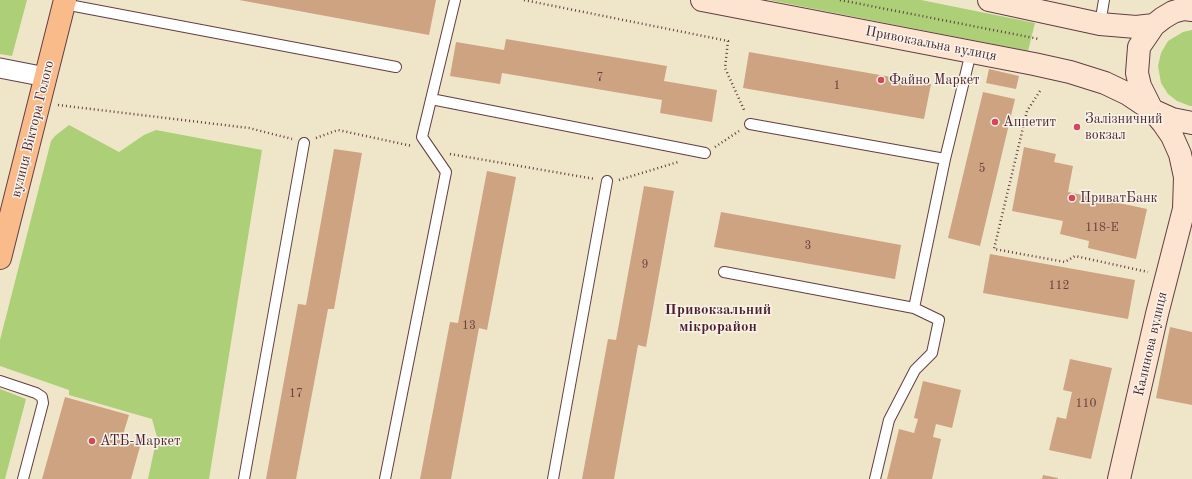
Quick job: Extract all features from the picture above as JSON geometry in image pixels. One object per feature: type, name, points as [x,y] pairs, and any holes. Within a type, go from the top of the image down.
[{"type":"main road","name":"вулиця Віктора Голого","points":[[0,258],[65,2]]},
{"type":"street","name":"Привокзальна вулиця","points":[[702,0],[1070,72],[1105,83],[1128,94],[1152,110]]},
{"type":"street","points":[[989,0],[1100,24],[1136,27],[1154,25]]},
{"type":"street","points":[[1187,6],[1173,12],[1154,25],[1140,47],[1137,73],[1140,86],[1152,110],[1172,119],[1192,123]]},
{"type":"street","points":[[0,68],[46,77]]},
{"type":"street","name":"Калинова вулиця","points":[[1119,479],[1157,314],[1188,199],[1180,154],[1172,136],[1152,110]]},
{"type":"lane","points":[[385,479],[446,172],[422,137],[455,0]]},
{"type":"lane","points":[[1100,24],[1104,0]]},
{"type":"lane","points":[[65,2],[396,67]]},
{"type":"lane","points":[[914,308],[945,159],[970,52]]},
{"type":"lane","points":[[431,99],[705,153]]},
{"type":"lane","points":[[750,124],[945,159]]},
{"type":"lane","points":[[244,479],[304,143]]},
{"type":"lane","points":[[553,479],[607,181]]},
{"type":"lane","points":[[724,272],[914,308],[939,320],[932,353],[915,370],[889,420],[875,479]]},
{"type":"lane","points":[[0,381],[36,392],[42,397],[43,403],[23,479]]},
{"type":"path","points":[[840,0],[1039,39]]},
{"type":"path","points":[[1040,91],[1027,111],[994,249],[1066,262],[1075,256],[1154,273]]},
{"type":"green space","points":[[0,0],[27,0],[12,56],[0,54]]},
{"type":"green space","points":[[769,0],[921,0],[1035,23],[1028,51]]},
{"type":"green space","points":[[1192,30],[1192,106],[1190,106],[1177,101],[1168,94],[1161,83],[1158,66],[1161,53],[1168,41],[1183,32]]},
{"type":"green space","points":[[69,125],[119,152],[144,135],[156,130],[262,150],[209,479],[148,479],[157,437],[152,419],[69,395],[69,390],[0,366],[0,340],[51,141]]},
{"type":"green space","points":[[0,389],[26,399],[5,479],[0,479]]},
{"type":"building","points":[[239,0],[436,0],[429,35]]},
{"type":"building","points":[[506,39],[667,66],[664,81],[717,90],[712,122],[660,113],[662,100],[502,73],[500,84],[450,76],[456,42],[504,50]]},
{"type":"building","points":[[749,52],[931,84],[924,119],[743,88]]},
{"type":"building","points":[[989,69],[1019,76],[1016,89],[986,83]]},
{"type":"building","points":[[983,92],[1015,99],[980,246],[948,238]]},
{"type":"building","points":[[1024,147],[1056,154],[1054,162],[1073,166],[1068,192],[1147,209],[1136,259],[1088,248],[1089,241],[1060,234],[1063,221],[1012,211]]},
{"type":"building","points":[[334,149],[362,153],[334,309],[328,309],[296,479],[266,479],[298,304],[306,305]]},
{"type":"building","points":[[487,171],[516,177],[487,330],[479,328],[451,479],[420,479],[450,322],[458,323]]},
{"type":"building","points":[[644,186],[674,191],[646,347],[638,345],[614,479],[582,479],[608,339],[616,340]]},
{"type":"building","points":[[721,212],[901,245],[895,279],[714,247]]},
{"type":"building","points":[[990,254],[1135,280],[1128,319],[983,293]]},
{"type":"building","points":[[1170,327],[1192,332],[1192,405],[1156,398]]},
{"type":"building","points":[[1070,359],[1112,368],[1091,459],[1049,450],[1057,417],[1066,419],[1072,392],[1063,390]]},
{"type":"building","points":[[923,381],[961,390],[952,428],[936,424],[933,437],[941,439],[932,479],[887,479],[899,429],[914,433],[918,419],[914,418]]},
{"type":"building","name":"АТБ-Маркет","points":[[65,397],[129,415],[122,438],[141,443],[131,479],[42,479]]},
{"type":"building","points":[[1043,475],[1058,478],[1058,479],[1042,479]]},
{"type":"place","name":"Файно Маркет","points":[[881,80]]},
{"type":"place","name":"Аппетит","points":[[995,122]]},
{"type":"place","name":"Залізничний вокзал","points":[[1077,127]]},
{"type":"place","name":"ПриватБанк","points":[[1072,198]]},
{"type":"place","name":"АТБ-Маркет","points":[[92,441]]},
{"type":"district","name":"Привокзальний мікрорайон","points":[[718,318]]}]
